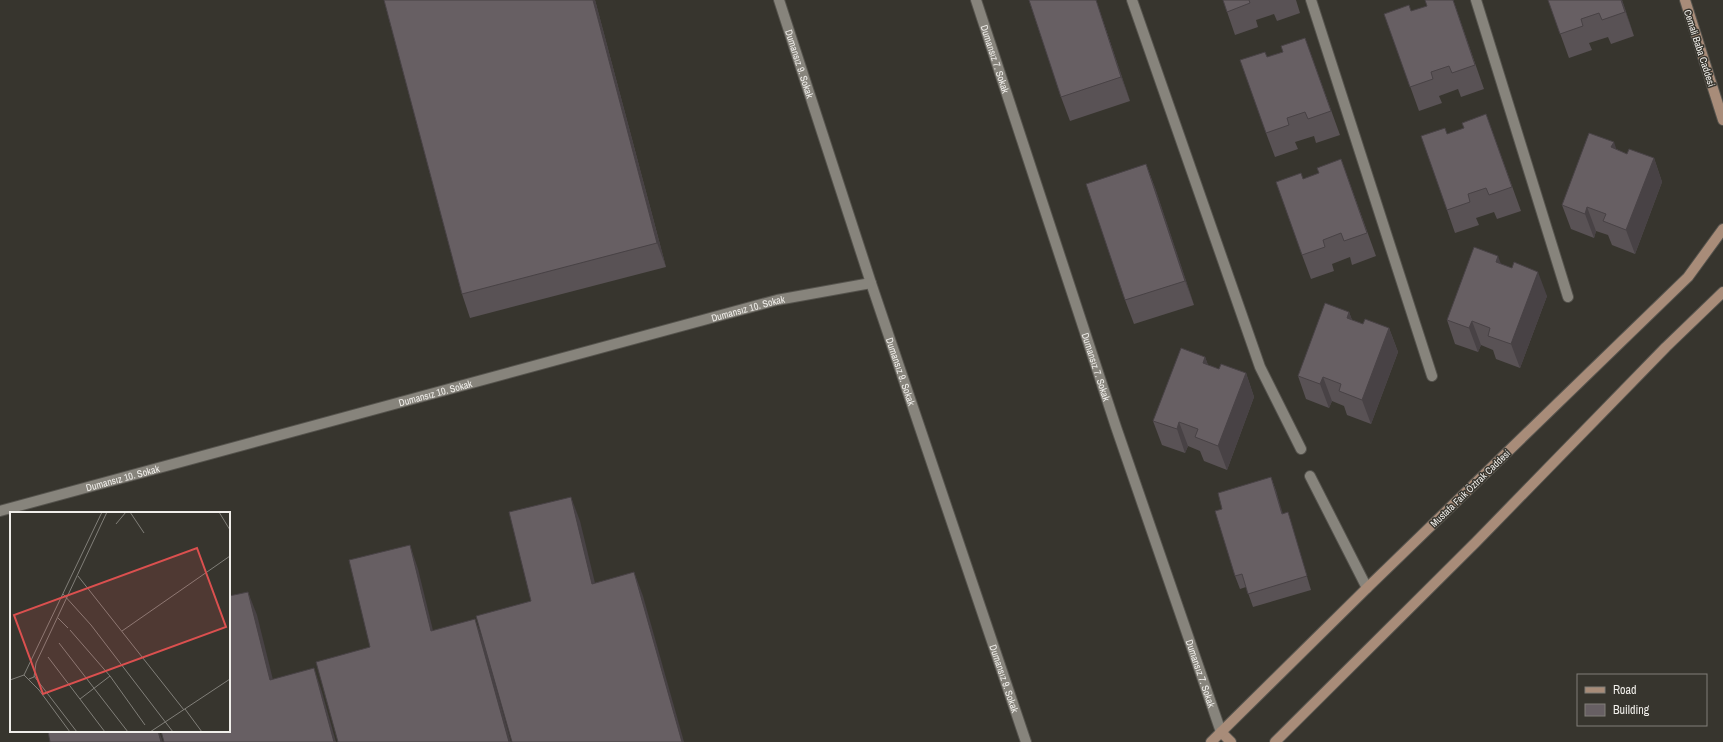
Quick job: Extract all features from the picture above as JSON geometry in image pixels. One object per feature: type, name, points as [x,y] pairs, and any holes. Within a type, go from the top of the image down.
[{"type":"street","name":"Dumansız 9. Sokak","points":[[779,0],[871,282],[1026,742]]},
{"type":"street","name":"Dumansız 7. Sokak","points":[[976,0],[1116,427],[1221,732]]},
{"type":"street","points":[[1132,0],[1260,367],[1301,449]]},
{"type":"street","points":[[1311,0],[1432,376]]},
{"type":"street","points":[[1476,0],[1568,297]]},
{"type":"street","name":"Cemali Baba Caddesi","points":[[1685,0],[1723,120]]},
{"type":"street","name":"Mustafa Faik Öztrak Caddesi","points":[[1211,742],[1367,588],[1688,277],[1723,229]]},
{"type":"street","name":"Dumansız 10. Sokak","points":[[0,512],[777,300],[871,282]]},
{"type":"street","points":[[1275,742],[1476,542],[1666,347],[1723,292]]},
{"type":"street","points":[[1310,476],[1367,588]]},
{"type":"street","points":[[1221,732],[1231,742]]},
{"type":"building","points":[[384,0],[593,0],[657,243],[462,294]]},
{"type":"building","points":[[1029,0],[1096,0],[1121,77],[1061,97]]},
{"type":"building","points":[[1223,0],[1249,0],[1250,3],[1227,12]]},
{"type":"building","points":[[1425,0],[1453,0],[1475,65],[1452,73],[1449,66],[1431,72],[1433,79],[1410,87],[1384,14],[1409,5],[1411,11],[1427,6]]},
{"type":"building","points":[[1548,0],[1621,0],[1625,12],[1602,20],[1599,13],[1581,19],[1583,26],[1560,34]]},
{"type":"building","points":[[1305,38],[1331,111],[1308,119],[1305,112],[1287,118],[1289,125],[1266,133],[1240,60],[1265,52],[1267,57],[1283,52],[1281,46]]},
{"type":"building","points":[[1486,114],[1512,187],[1489,195],[1486,188],[1468,194],[1470,202],[1447,210],[1421,136],[1445,128],[1447,134],[1464,128],[1462,123]]},
{"type":"building","points":[[1589,133],[1614,142],[1611,147],[1627,154],[1629,149],[1654,158],[1626,230],[1603,221],[1606,214],[1587,207],[1585,214],[1562,205]]},
{"type":"building","points":[[1341,159],[1367,233],[1344,241],[1341,233],[1323,240],[1325,247],[1302,255],[1276,182],[1301,173],[1303,179],[1319,173],[1317,168]]},
{"type":"building","points":[[1146,164],[1185,281],[1125,300],[1086,184]]},
{"type":"building","points":[[1474,247],[1498,256],[1496,262],[1512,268],[1514,262],[1538,272],[1511,344],[1488,336],[1490,328],[1472,321],[1469,328],[1447,320]]},
{"type":"building","points":[[1325,303],[1349,312],[1347,318],[1363,324],[1365,319],[1389,328],[1362,400],[1339,391],[1341,384],[1323,377],[1320,384],[1298,376]]},
{"type":"building","points":[[1181,348],[1205,357],[1203,363],[1219,369],[1221,364],[1246,373],[1218,446],[1195,437],[1198,429],[1179,422],[1177,429],[1153,421]]},
{"type":"building","points":[[1271,477],[1282,514],[1288,512],[1307,576],[1248,594],[1242,574],[1235,576],[1215,511],[1222,509],[1218,493]]},
{"type":"building","points":[[571,497],[592,584],[634,572],[682,742],[512,742],[476,616],[531,601],[509,512]]},
{"type":"building","points":[[410,545],[431,631],[475,619],[509,742],[338,742],[316,662],[370,647],[349,560]]},
{"type":"building","points":[[248,592],[270,680],[314,668],[334,742],[164,742],[161,732],[230,732],[230,596]]},
{"type":"building","points":[[48,732],[158,732],[161,742],[50,742]]}]
